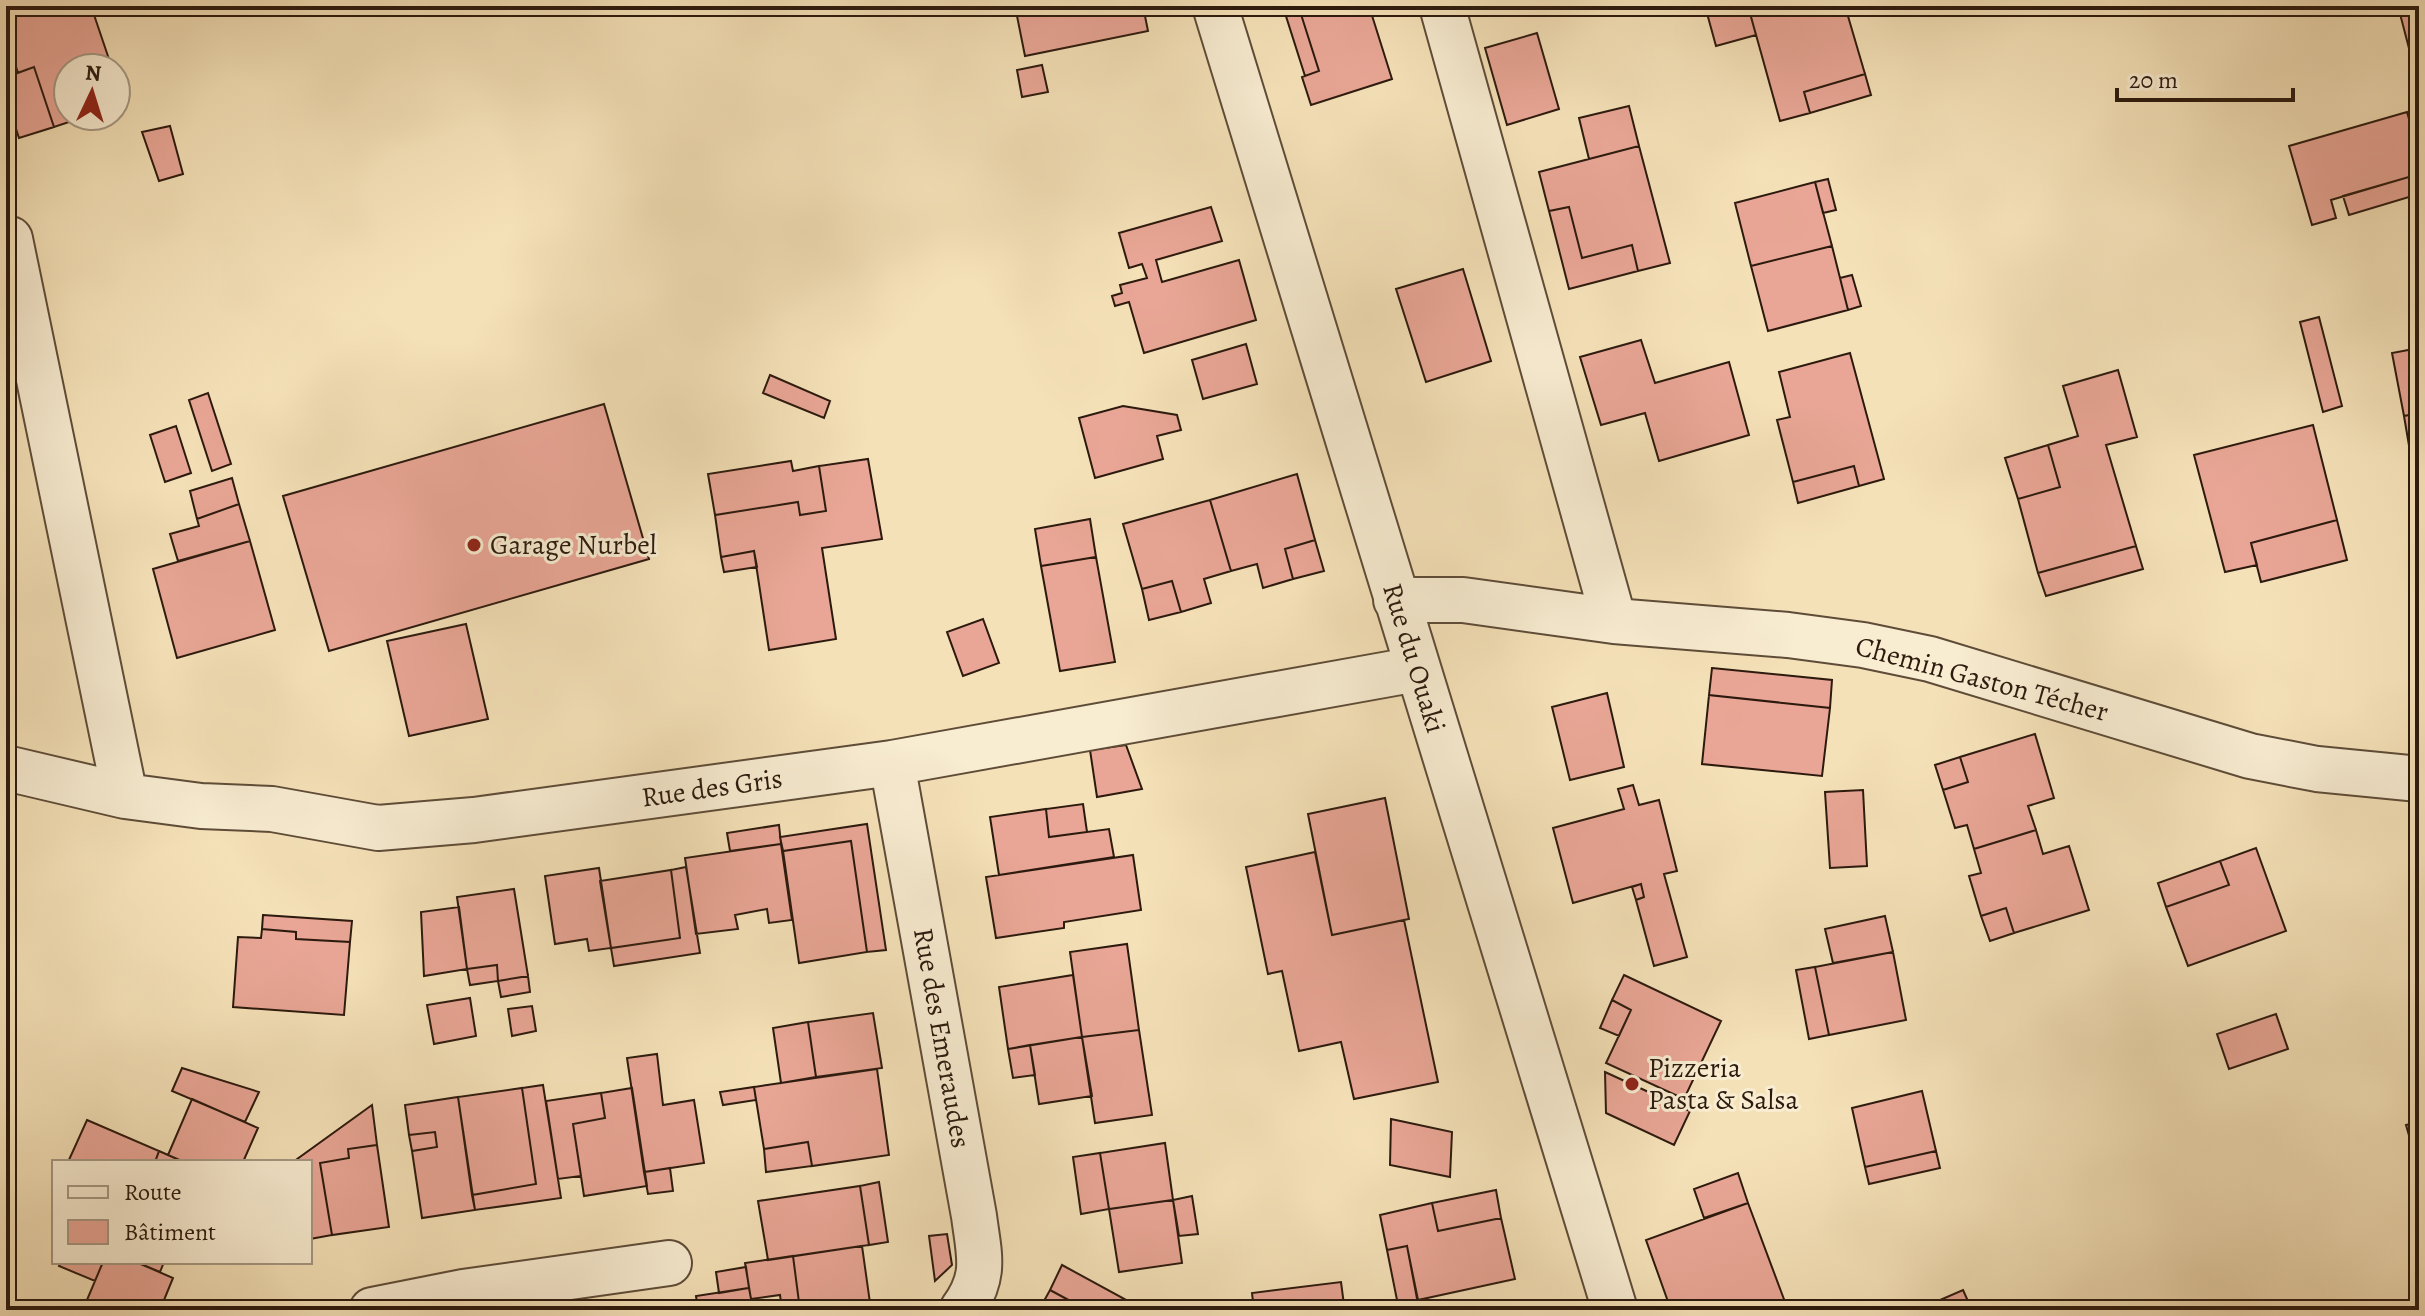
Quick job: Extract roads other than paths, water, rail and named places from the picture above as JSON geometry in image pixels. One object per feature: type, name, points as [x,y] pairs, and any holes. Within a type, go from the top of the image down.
[{"type":"street","name":"Rue du Ouaki","points":[[1215,6],[1615,1310]]},
{"type":"street","points":[[1442,6],[1614,621]]},
{"type":"street","points":[[10,239],[125,796]]},
{"type":"street","name":"Chemin Gaston Técher","points":[[1396,600],[1463,600],[1614,621],[1788,635],[1863,645],[1930,659],[2250,756],[2416,789]]},
{"type":"street","name":"Rue des Gris","points":[[6,768],[125,796],[201,806],[272,809],[378,828],[474,820],[892,763],[1417,669]]},
{"type":"street","name":"Rue des Emeraudes","points":[[892,763],[974,1216],[980,1267],[976,1291],[962,1310]]},
{"type":"street","points":[[372,1310],[478,1301],[669,1263]]},
{"type":"place","name":"Garage Nurbel","points":[[474,545]]},
{"type":"place","name":"Pizzeria Pasta & Salsa","points":[[1632,1084]]}]
